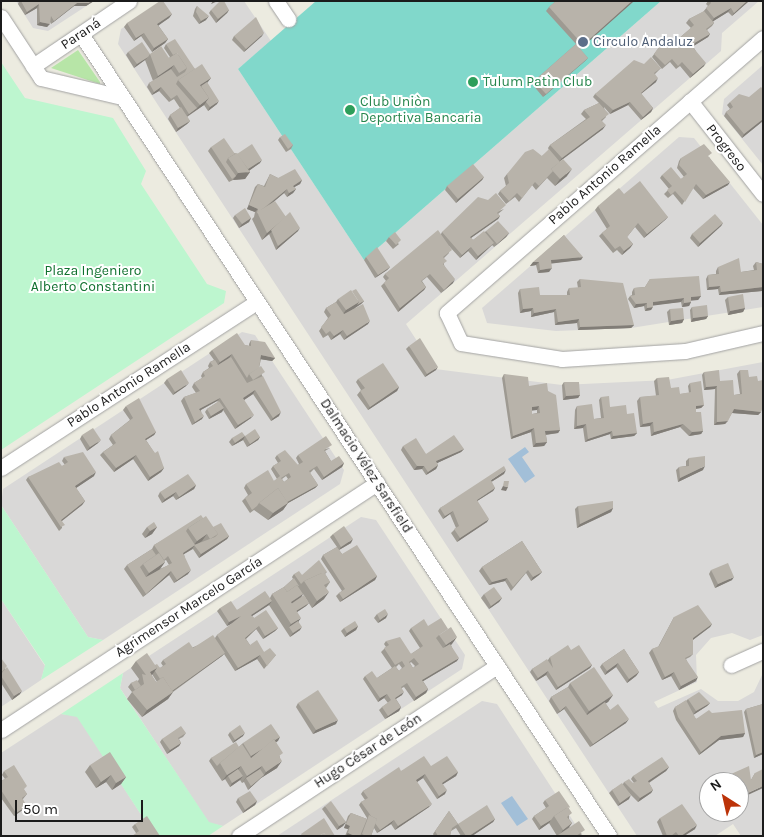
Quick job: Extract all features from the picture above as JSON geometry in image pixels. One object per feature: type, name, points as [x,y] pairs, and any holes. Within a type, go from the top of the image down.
[{"type":"street","name":"Paraná","points":[[33,66],[129,1]]},
{"type":"street","points":[[276,1],[288,19]]},
{"type":"street","points":[[1,17],[41,78],[122,97]]},
{"type":"street","name":"Dalmacio Vélez Sarsfield","points":[[81,34],[609,836]]},
{"type":"street","name":"Pablo Antonio Ramella","points":[[763,38],[447,313],[461,343],[562,359],[685,351],[763,333]]},
{"type":"street","name":"Progreso","points":[[690,101],[763,194]]},
{"type":"street","name":"Pablo Antonio Ramella","points":[[1,468],[258,302]]},
{"type":"street","name":"Agrimensor Marcelo García","points":[[1,730],[377,484]]},
{"type":"street","points":[[731,665],[763,651]]},
{"type":"street","name":"Hugo César de León","points":[[239,836],[497,666]]},
{"type":"shaded area","points":[[16,1],[94,1],[48,31],[33,28]]},
{"type":"shaded area","points":[[163,1],[244,1],[271,41],[238,69],[364,260],[661,1],[759,1],[722,33],[721,51],[406,324],[435,369],[562,385],[667,380],[763,362],[763,635],[750,640],[732,633],[711,638],[696,655],[697,682],[654,702],[658,708],[701,689],[718,701],[738,701],[754,692],[763,673],[763,836],[741,836],[733,824],[715,836],[637,836],[118,44],[121,29]]},
{"type":"shaded area","points":[[316,1],[661,1],[364,260],[238,69]]},
{"type":"shaded area","points":[[763,65],[763,165],[722,114],[724,99]]},
{"type":"shaded area","points":[[679,137],[694,138],[763,225],[763,307],[631,328],[556,331],[487,323],[482,308]]},
{"type":"shaded area","points":[[242,332],[255,335],[344,470],[340,484],[103,640],[88,637],[1,505],[3,489]]},
{"type":"shaded area","points":[[525,447],[529,452],[522,457],[535,476],[525,483],[508,459]]},
{"type":"shaded area","points":[[361,517],[376,520],[465,655],[462,669],[223,826],[209,823],[120,688],[123,673]]},
{"type":"shaded area","points":[[1,599],[45,666],[41,680],[1,707]]},
{"type":"shaded area","points":[[482,701],[497,704],[583,836],[277,836]]},
{"type":"shaded area","points":[[61,714],[77,716],[155,836],[1,836],[1,753]]},
{"type":"shaded area","points":[[512,796],[528,819],[517,826],[501,803]]},
{"type":"green space","points":[[78,50],[100,82],[100,84],[51,68]]},
{"type":"green space","name":"Plaza Ingeniero Alberto Constantini","points":[[1,62],[25,98],[113,118],[146,171],[141,184],[207,284],[226,291],[224,303],[1,450]]},
{"type":"green space","points":[[1,505],[88,637],[103,640],[41,680],[45,665],[1,599]]},
{"type":"green space","points":[[123,673],[120,688],[127,699],[209,822],[223,826],[208,836],[155,836],[77,717],[61,714]]},
{"type":"building","points":[[21,1],[91,1],[89,3],[77,3],[54,21],[51,16],[50,24],[40,22],[39,4],[27,12]]},
{"type":"building","points":[[160,1],[163,1],[172,14],[157,24],[168,39],[154,48],[144,33],[136,38],[127,23]]},
{"type":"building","points":[[220,1],[224,1],[229,10],[218,19],[211,10]]},
{"type":"building","points":[[556,1],[632,1],[583,45],[549,7]]},
{"type":"building","points":[[710,1],[747,1],[734,13],[731,8],[714,18],[706,8],[711,3]]},
{"type":"building","points":[[197,6],[209,16],[201,21],[196,12]]},
{"type":"building","points":[[704,11],[714,23],[706,29],[710,34],[691,45],[706,63],[693,74],[682,62],[678,66],[672,59],[665,65],[654,54],[665,39],[671,45],[683,35],[694,25],[689,19]]},
{"type":"building","points":[[256,17],[264,33],[246,49],[234,36]]},
{"type":"building","points":[[175,39],[195,69],[178,80],[176,84],[197,108],[189,114],[177,95],[171,99],[161,87],[154,92],[149,83],[171,69],[177,77],[185,72],[187,68],[177,53],[173,55],[166,44]]},
{"type":"building","points":[[142,42],[150,54],[137,64],[128,52]]},
{"type":"building","points":[[576,44],[588,58],[546,94],[534,81]]},
{"type":"building","points":[[161,46],[169,58],[177,53],[187,68],[179,73],[174,65],[158,76],[150,54]]},
{"type":"building","points":[[651,57],[661,68],[654,73],[658,78],[641,93],[653,108],[643,117],[630,102],[613,110],[595,94],[634,60],[644,64]]},
{"type":"building","points":[[202,64],[211,78],[200,85],[209,98],[200,105],[178,80]]},
{"type":"building","points":[[207,82],[219,101],[210,107],[206,102],[209,98],[201,86]]},
{"type":"building","points":[[761,87],[763,89],[763,119],[744,134],[726,112],[733,107],[730,102],[739,94],[749,97]]},
{"type":"building","points":[[599,103],[609,114],[601,120],[606,125],[562,158],[550,145],[590,117],[584,110]]},
{"type":"building","points":[[181,107],[190,121],[178,128],[170,115]]},
{"type":"building","points":[[285,134],[293,145],[288,149],[280,137]]},
{"type":"building","points":[[224,138],[235,154],[228,158],[226,162],[236,176],[232,179],[211,147]]},
{"type":"building","points":[[252,144],[262,160],[248,169],[237,154]]},
{"type":"building","points":[[704,144],[712,153],[708,156],[730,182],[706,195],[696,184],[685,202],[675,191],[671,195],[667,190],[672,186],[662,175],[671,167],[681,179],[687,174],[679,165],[681,158]]},
{"type":"building","points":[[533,149],[542,156],[549,149],[560,162],[551,169],[553,171],[539,186],[535,182],[522,198],[517,193],[509,201],[500,191],[509,183],[507,174],[525,152]]},
{"type":"building","points":[[237,153],[250,172],[238,173],[228,158]]},
{"type":"building","points":[[563,159],[572,169],[560,179],[551,169]]},
{"type":"building","points":[[473,164],[484,177],[458,199],[447,186]]},
{"type":"building","points":[[295,169],[302,180],[293,186],[296,189],[289,193],[287,189],[257,213],[258,209],[249,205],[258,184],[265,187],[270,174],[278,178]]},
{"type":"building","points":[[640,181],[668,217],[647,234],[638,223],[627,237],[633,244],[624,251],[620,246],[615,249],[602,233],[610,226],[598,206],[619,188],[624,194]]},
{"type":"building","points":[[496,193],[506,205],[497,213],[500,216],[470,237],[473,240],[484,231],[494,243],[478,256],[471,247],[462,255],[442,232],[478,197],[488,200]]},
{"type":"building","points":[[275,201],[286,217],[267,233],[257,212]]},
{"type":"building","points":[[245,208],[251,218],[242,224],[235,215]]},
{"type":"building","points":[[290,212],[300,228],[278,246],[271,230]]},
{"type":"building","points":[[715,214],[723,223],[700,243],[692,234]]},
{"type":"building","points":[[498,221],[509,233],[497,244],[486,231]]},
{"type":"building","points":[[438,230],[452,250],[443,257],[447,261],[443,264],[455,279],[444,290],[430,274],[421,281],[426,287],[400,308],[384,283],[389,278],[385,274]]},
{"type":"building","points":[[395,232],[401,240],[396,245],[389,237]]},
{"type":"building","points":[[564,235],[583,257],[551,260],[552,268],[540,270],[539,262],[533,262]]},
{"type":"building","points":[[377,247],[390,267],[378,275],[366,257]]},
{"type":"building","points":[[739,258],[741,272],[757,270],[756,262],[763,264],[763,287],[721,292],[720,286],[709,287],[708,275],[719,274],[718,267]]},
{"type":"building","points":[[699,276],[701,296],[691,297],[691,302],[684,303],[684,298],[653,302],[653,307],[647,308],[647,303],[636,304],[630,296],[635,295],[634,288],[645,287],[650,279]]},
{"type":"building","points":[[580,279],[623,283],[634,325],[580,327],[579,319],[558,322],[556,309],[534,313],[533,308],[523,309],[520,289],[539,287],[540,295],[570,295],[569,288],[581,287]]},
{"type":"building","points":[[356,289],[364,301],[357,305],[359,302],[352,291]]},
{"type":"building","points":[[351,290],[359,302],[346,310],[338,299]]},
{"type":"building","points":[[743,294],[745,308],[730,311],[728,297]]},
{"type":"building","points":[[336,302],[344,314],[363,304],[370,321],[347,336],[343,330],[334,336],[330,331],[326,334],[321,327],[331,315],[326,308]]},
{"type":"building","points":[[707,305],[708,316],[693,318],[692,307]]},
{"type":"building","points":[[683,308],[684,319],[671,321],[670,309]]},
{"type":"building","points":[[237,333],[245,345],[251,346],[251,340],[265,342],[275,358],[261,355],[259,368],[249,374],[247,378],[232,354],[220,362],[212,350]]},
{"type":"building","points":[[420,338],[438,367],[427,374],[409,346]]},
{"type":"building","points":[[231,357],[247,383],[263,376],[281,412],[273,418],[255,390],[243,398],[254,415],[238,425],[220,398],[199,409],[204,416],[195,422],[184,397],[200,391],[194,383],[205,376],[203,372],[213,366],[210,362],[215,360],[218,365]]},
{"type":"building","points":[[383,363],[399,387],[370,407],[360,391],[365,388],[358,379]]},
{"type":"building","points":[[261,366],[265,372],[253,380],[249,374]]},
{"type":"building","points":[[181,370],[189,383],[175,392],[167,379]]},
{"type":"building","points":[[719,370],[720,381],[733,380],[734,395],[742,394],[740,370],[748,370],[749,377],[757,376],[758,381],[763,380],[763,407],[761,412],[734,409],[728,421],[717,422],[717,386],[706,387],[704,372]]},
{"type":"building","points":[[504,374],[528,377],[529,386],[547,383],[548,391],[556,395],[560,430],[545,431],[547,442],[536,443],[534,428],[513,436]],"holes":[[[539,406],[540,413],[532,414],[532,407]]]},
{"type":"building","points":[[669,377],[671,388],[679,387],[680,394],[691,392],[690,383],[701,381],[704,405],[696,406],[696,412],[701,412],[703,431],[692,432],[683,424],[654,432],[653,422],[643,424],[640,397],[659,395],[657,378]]},
{"type":"building","points":[[564,382],[579,382],[580,395],[566,396]]},
{"type":"building","points":[[609,396],[610,407],[626,405],[627,414],[634,413],[637,433],[613,436],[612,431],[588,439],[586,424],[577,426],[577,406],[592,404],[594,419],[604,418],[601,397]]},
{"type":"building","points":[[139,398],[156,432],[145,439],[155,453],[158,451],[164,468],[150,477],[136,455],[116,468],[103,452],[116,443],[111,435],[133,418],[126,406]]},
{"type":"building","points":[[219,401],[224,408],[211,416],[207,409]]},
{"type":"building","points":[[93,428],[101,440],[90,447],[82,435]]},
{"type":"building","points":[[255,429],[260,437],[250,444],[245,436]]},
{"type":"building","points":[[242,432],[245,436],[235,443],[232,438]]},
{"type":"building","points":[[454,435],[464,449],[436,461],[438,465],[428,472],[424,466],[417,466],[403,446],[416,438],[426,454]]},
{"type":"building","points":[[326,436],[332,445],[324,450],[331,461],[339,456],[344,463],[324,477],[317,466],[309,471],[318,485],[287,502],[278,488],[252,510],[245,498],[252,493],[246,484],[268,470],[274,481],[280,476],[273,466],[281,461],[277,455],[285,450],[298,465],[303,462],[298,455]],"holes":[[[289,473],[291,477],[284,482],[281,478]]]},
{"type":"building","points":[[83,452],[96,472],[75,486],[85,501],[61,520],[65,525],[61,527],[28,477],[59,462],[62,466],[68,462],[64,457]]},
{"type":"building","points":[[705,456],[705,466],[680,478],[679,467],[689,466],[689,458]]},
{"type":"building","points":[[504,466],[506,470],[491,480],[495,488],[477,500],[489,519],[460,538],[454,529],[459,526],[453,511],[445,516],[440,508]]},
{"type":"building","points":[[188,474],[196,485],[179,497],[176,492],[165,499],[160,492]]},
{"type":"building","points":[[504,481],[509,481],[508,487],[503,486]]},
{"type":"building","points":[[278,488],[288,503],[273,513],[259,503]]},
{"type":"building","points":[[613,501],[613,508],[580,524],[578,506]]},
{"type":"building","points":[[201,515],[203,518],[186,531],[195,545],[183,553],[191,570],[177,580],[171,571],[146,594],[127,565],[152,549],[156,555],[140,567],[146,577],[172,563],[168,556],[164,560],[154,545]]},
{"type":"building","points":[[206,516],[218,534],[210,539],[207,534],[197,541],[188,528]]},
{"type":"building","points":[[154,522],[157,527],[150,531],[147,527]]},
{"type":"building","points":[[221,523],[229,536],[201,554],[194,545],[215,537],[218,534],[213,527]]},
{"type":"building","points":[[344,526],[353,539],[341,547],[333,534]]},
{"type":"building","points":[[522,541],[542,572],[533,577],[528,570],[513,587],[507,578],[492,582],[482,567]]},
{"type":"building","points":[[357,545],[377,576],[343,599],[339,593],[345,589],[323,555],[337,547],[342,554]]},
{"type":"building","points":[[159,553],[165,562],[149,573],[143,564]]},
{"type":"building","points":[[319,560],[327,572],[301,584],[294,574],[299,571],[302,575]]},
{"type":"building","points":[[728,563],[734,577],[718,584],[711,570]]},
{"type":"building","points":[[324,572],[330,582],[324,585],[329,592],[317,601],[304,581]]},
{"type":"building","points":[[294,578],[299,586],[297,585],[287,592],[284,587]]},
{"type":"building","points":[[297,585],[303,594],[291,602],[301,618],[291,624],[272,594],[284,587],[287,592]]},
{"type":"building","points":[[494,587],[502,598],[491,606],[484,594]]},
{"type":"building","points":[[265,591],[272,601],[251,615],[254,618],[266,610],[278,628],[265,636],[259,626],[245,638],[250,645],[257,640],[264,652],[270,648],[276,655],[267,666],[260,655],[238,668],[217,635],[241,616],[229,622],[220,608],[231,601],[237,610]]},
{"type":"building","points":[[304,595],[309,603],[296,611],[291,604]]},
{"type":"building","points":[[698,605],[712,624],[693,638],[693,654],[685,658],[698,677],[681,686],[674,672],[665,677],[652,649],[659,646],[674,617]]},
{"type":"building","points":[[385,609],[388,614],[380,620],[377,614]]},
{"type":"building","points":[[441,618],[448,629],[436,638],[443,648],[450,644],[459,658],[422,680],[428,689],[416,697],[407,683],[401,687],[404,692],[395,698],[401,707],[388,716],[382,707],[391,700],[387,694],[380,698],[365,676],[372,671],[377,678],[395,666],[399,671],[405,666],[402,661],[395,665],[384,648],[389,645],[386,641],[400,637],[411,654],[423,646],[411,628],[424,619],[428,626]],"holes":[[[414,658],[419,664],[413,668],[409,662]]]},
{"type":"building","points":[[298,621],[302,627],[293,633],[289,627]]},
{"type":"building","points":[[355,621],[358,626],[347,633],[344,628]]},
{"type":"building","points":[[451,627],[457,637],[446,645],[439,635]]},
{"type":"building","points":[[213,635],[225,653],[172,691],[163,677],[160,679],[155,671],[157,668],[155,665],[157,664],[160,668],[166,664],[163,660],[189,642],[193,648]]},
{"type":"building","points":[[568,645],[571,650],[579,645],[592,665],[558,687],[548,671],[538,678],[532,669],[547,659],[553,668],[550,657]]},
{"type":"building","points":[[624,649],[639,672],[629,679],[618,663],[607,671],[602,664]]},
{"type":"building","points":[[147,653],[157,668],[150,672],[156,682],[163,677],[173,692],[147,710],[132,692],[144,684],[142,674],[146,675],[136,661]]},
{"type":"building","points":[[1,658],[7,666],[1,673]]},
{"type":"building","points":[[7,667],[22,691],[14,696],[1,676]]},
{"type":"building","points":[[594,667],[613,695],[589,711],[570,683]]},
{"type":"building","points":[[137,680],[141,686],[135,690],[131,683]]},
{"type":"building","points":[[568,687],[587,715],[605,702],[610,710],[618,704],[629,719],[593,744],[566,706],[560,711],[551,697]]},
{"type":"building","points":[[318,690],[338,720],[316,730],[298,703]]},
{"type":"building","points":[[699,692],[710,703],[696,711],[688,699]]},
{"type":"building","points":[[686,700],[696,719],[709,710],[712,713],[742,710],[745,733],[721,736],[701,752],[678,717],[675,707]]},
{"type":"building","points":[[763,704],[763,752],[756,755],[746,709]]},
{"type":"building","points":[[271,724],[280,737],[274,739],[251,756],[243,743]]},
{"type":"building","points":[[240,725],[245,733],[235,740],[230,732]]},
{"type":"building","points":[[181,726],[186,733],[178,738],[181,743],[170,750],[162,739]]},
{"type":"building","points":[[274,739],[283,753],[279,756],[282,761],[266,772],[262,766],[247,776],[241,766],[227,775],[220,763],[242,744],[251,758]]},
{"type":"building","points":[[236,742],[239,747],[217,766],[211,758]]},
{"type":"building","points":[[110,752],[126,777],[116,783],[111,775],[101,782],[90,765]]},
{"type":"building","points":[[424,756],[431,766],[447,756],[458,772],[442,783],[447,790],[439,796],[425,774],[416,780],[432,804],[398,826],[394,820],[380,830],[375,823],[377,819],[371,816],[361,802],[368,798],[363,791],[399,767],[401,771]]},
{"type":"building","points":[[662,757],[669,767],[648,781],[653,790],[640,798],[624,782],[629,779],[633,783],[637,781],[633,776]]},
{"type":"building","points":[[14,765],[27,786],[24,789],[27,794],[22,798],[27,806],[16,813],[1,790],[1,781],[8,777],[4,771]]},
{"type":"building","points":[[749,766],[751,780],[755,773],[763,769],[763,786],[749,792],[749,772],[736,772]]},
{"type":"building","points":[[238,769],[243,776],[232,783],[228,776]]},
{"type":"building","points":[[260,769],[264,775],[251,786],[246,778]]},
{"type":"building","points":[[622,783],[631,795],[620,803],[612,790]]},
{"type":"building","points":[[250,791],[257,801],[245,810],[238,798]]},
{"type":"building","points":[[559,791],[570,807],[541,826],[534,816],[549,806],[545,800]]},
{"type":"building","points":[[331,801],[346,822],[339,826],[325,806]]},
{"type":"building","points":[[682,804],[697,825],[681,836],[676,832],[671,836],[667,836],[660,818]]},
{"type":"building","points":[[487,805],[495,819],[469,836],[466,836],[458,824]]},
{"type":"building","points":[[568,807],[572,813],[567,817],[572,823],[563,830],[554,816]]},
{"type":"building","points":[[449,811],[458,824],[452,828],[450,836],[438,836],[435,831]]},
{"type":"building","points":[[351,813],[367,819],[360,836],[348,833],[350,826],[346,824]]},
{"type":"building","points":[[369,815],[377,819],[371,836],[366,836],[362,834]]},
{"type":"building","points":[[147,816],[160,836],[132,836],[139,831],[135,824]]},
{"type":"building","points":[[324,818],[335,836],[326,836],[324,833],[319,836],[302,836],[301,834]]},
{"type":"building","points":[[579,821],[585,830],[576,836],[558,835]]},
{"type":"place","name":"Circulo Andaluz","points":[[583,42]]},
{"type":"place","name":"Tulum Patìn Club","points":[[473,82]]},
{"type":"place","name":"Club Uniòn Deportiva Bancaria","points":[[350,110]]}]
